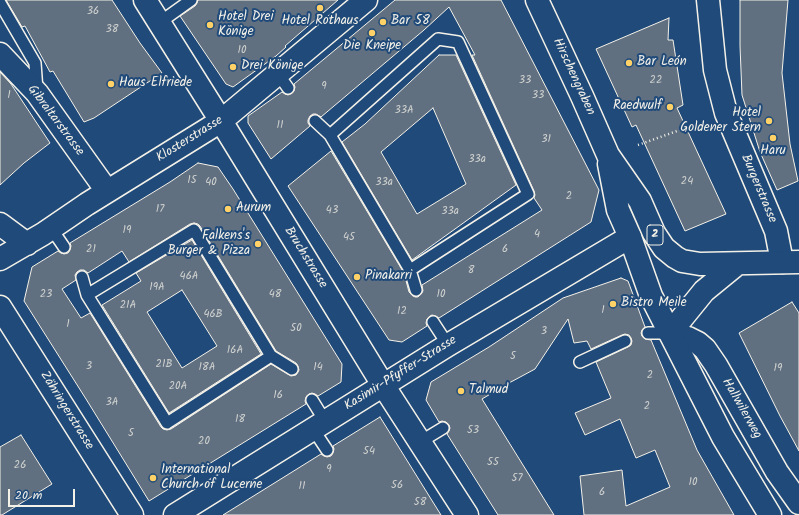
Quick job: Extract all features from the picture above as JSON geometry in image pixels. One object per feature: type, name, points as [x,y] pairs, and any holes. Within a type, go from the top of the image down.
[{"type":"street","name":"Bruchstrasse","points":[[145,0],[383,385],[467,515]]},
{"type":"street","name":"Klosterstrasse","points":[[0,259],[27,244],[107,191],[221,122],[283,81],[366,0]]},
{"type":"street","name":"Hirschengraben","points":[[537,0],[608,155]]},
{"type":"street","name":"Burgerstrasse","points":[[708,0],[715,70],[726,113],[776,231],[791,262]]},
{"type":"street","name":"Gibraltarstrasse","points":[[0,54],[37,93],[107,191]]},
{"type":"street","name":"2","points":[[608,155],[618,210],[630,237],[651,296],[723,438],[770,515]]},
{"type":"street","name":"2","points":[[608,155],[640,201],[654,233],[664,248],[682,261],[700,264],[791,262]]},
{"type":"street","points":[[0,224],[27,244]]},
{"type":"street","name":"Kasimir-Pfyffer-Strasse","points":[[175,515],[448,345],[630,237]]},
{"type":"street","points":[[670,334],[704,291],[737,264]]},
{"type":"street","name":"Zähringerstrasse","points":[[0,307],[132,515]]},
{"type":"street","name":"Hallwilerweg","points":[[670,334],[688,338],[698,343],[705,349],[720,372],[777,472],[799,503]]},
{"type":"lane","points":[[159,23],[191,0]]},
{"type":"lane","points":[[0,3],[35,63],[37,93]]},
{"type":"lane","points":[[330,135],[438,39],[458,42],[528,194],[410,270]]},
{"type":"lane","points":[[316,122],[330,135],[410,270],[416,290]]},
{"type":"lane","points":[[52,228],[64,247]]},
{"type":"lane","points":[[87,295],[194,230],[271,356],[292,369]]},
{"type":"lane","points":[[82,276],[87,295],[167,423],[271,356]]},
{"type":"lane","points":[[433,322],[448,345]]},
{"type":"lane","points":[[648,333],[670,334]]},
{"type":"lane","points":[[580,362],[625,341]]},
{"type":"lane","points":[[312,400],[327,450]]},
{"type":"lane","points":[[420,442],[443,428]]},
{"type":"path","points":[[638,145],[726,113]]},
{"type":"building","points":[[6,0],[112,0],[162,73],[94,118],[84,122],[53,71],[50,72],[25,26],[22,27]]},
{"type":"building","points":[[198,0],[338,0],[285,46],[286,47],[276,56],[233,87],[226,84],[180,16],[195,6]]},
{"type":"building","points":[[395,0],[501,0],[599,190],[591,222],[439,318],[432,315],[430,316],[427,319],[427,326],[402,342],[389,340],[288,186],[331,151],[404,273],[409,292],[415,297],[418,297],[423,291],[422,285],[542,210],[534,198],[534,191],[472,55],[475,55],[449,7],[321,117],[316,114],[310,116],[308,123],[310,126],[271,159],[248,123],[248,116],[282,92],[288,95],[292,93],[295,87],[294,84]]},
{"type":"building","points":[[740,0],[788,0],[782,73],[790,144],[798,181],[777,190],[760,152],[742,95]]},
{"type":"building","points":[[669,18],[668,40],[673,40],[683,105],[677,108],[726,214],[685,231],[636,125],[632,127],[596,49]]},
{"type":"building","points":[[439,55],[456,55],[516,185],[412,260],[342,142],[365,124]],"holes":[[[433,108],[466,184],[417,214],[381,152]]]},
{"type":"building","points":[[0,72],[11,84],[50,143],[24,163],[0,185]]},
{"type":"building","points":[[198,163],[218,167],[342,364],[341,382],[318,396],[312,393],[309,394],[306,397],[306,404],[149,501],[24,301],[32,267],[58,251],[64,254],[68,253],[71,246],[70,243],[170,182]],"holes":[[[190,224],[198,224],[276,351],[296,363],[299,370],[296,375],[291,376],[271,364],[171,429],[167,430],[161,427],[90,313],[81,318],[62,289],[76,280],[75,275],[80,270],[84,270],[88,273],[122,251],[129,262]]]},
{"type":"building","points":[[192,240],[261,354],[169,413],[102,305],[141,281],[136,273]],"holes":[[[182,290],[217,346],[182,368],[147,312]]]},
{"type":"building","points":[[621,278],[628,281],[645,327],[641,333],[642,336],[645,339],[651,340],[697,450],[734,515],[584,515],[580,476],[622,470],[626,506],[670,487],[655,450],[636,458],[620,419],[585,435],[575,413],[611,398],[596,362],[628,347],[631,345],[632,341],[629,335],[625,334],[591,349],[587,341],[574,343],[568,319],[535,369],[482,399],[554,515],[498,515],[447,434],[450,428],[449,425],[446,422],[439,422],[426,400],[431,382],[489,347],[563,298]]},
{"type":"building","points":[[792,302],[799,313],[799,451],[739,333]]},
{"type":"building","points":[[380,417],[441,515],[223,515],[321,454],[327,457],[331,456],[334,449],[333,446]]},
{"type":"building","points":[[21,435],[52,484],[0,515],[0,447]]},
{"type":"place","name":"Hotel Rothaus","points":[[320,8]]},
{"type":"place","name":"Bar 58","points":[[383,22]]},
{"type":"place","name":"Hotel Drei Könige","points":[[210,25]]},
{"type":"place","name":"Die Kneipe","points":[[372,33]]},
{"type":"place","name":"Bar León","points":[[629,63]]},
{"type":"place","name":"Drei Könige","points":[[233,67]]},
{"type":"place","name":"Haus Elfriede","points":[[111,84]]},
{"type":"place","name":"Raedwulf","points":[[670,107]]},
{"type":"place","name":"Hotel Goldener Stern","points":[[769,121]]},
{"type":"place","name":"Haru","points":[[773,138]]},
{"type":"place","name":"Aurum","points":[[228,209]]},
{"type":"place","name":"Falkens's Burger & Pizza","points":[[258,244]]},
{"type":"place","name":"Pinakarri","points":[[357,277]]},
{"type":"place","name":"Bistro Meile","points":[[613,304]]},
{"type":"place","name":"Talmud","points":[[461,391]]},
{"type":"place","name":"International Church of Lucerne","points":[[153,478]]}]
